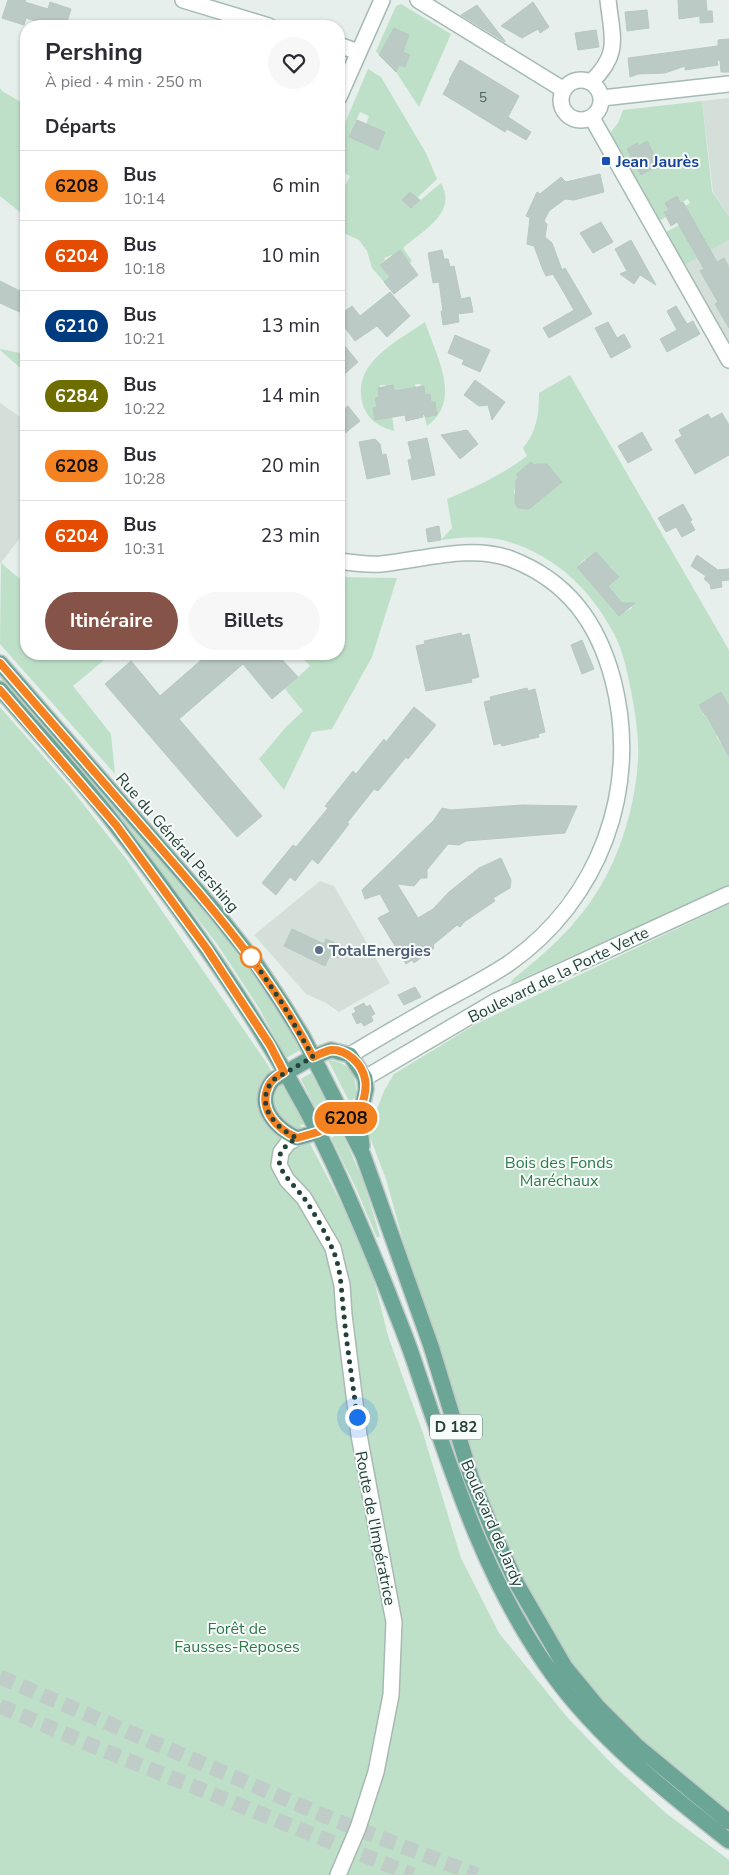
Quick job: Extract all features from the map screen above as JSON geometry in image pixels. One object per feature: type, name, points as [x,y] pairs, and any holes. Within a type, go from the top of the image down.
[{"type":"main road","name":"Rue du Général Pershing","points":[[0,663],[214,910],[255,962],[282,1003],[313,1057]]},
{"type":"main road","name":"D 182","points":[[0,690],[122,832],[207,949],[270,1045],[284,1072]]},
{"type":"main road","points":[[360,1110],[318,1132],[297,1138],[280,1128],[269,1116],[266,1100],[269,1085],[284,1072],[331,1050],[350,1055],[365,1078],[366,1089],[359,1121],[363,1155]]},
{"type":"main road","name":"Boulevard de Jardy","points":[[313,1057],[363,1155],[431,1346],[472,1477],[494,1534],[517,1584],[565,1666],[598,1707],[638,1746],[729,1822]]},
{"type":"main road","name":"Boulevard de Jardy","points":[[284,1072],[318,1132],[359,1218],[412,1355],[437,1431],[479,1541],[499,1587],[553,1675],[587,1717],[635,1764],[729,1841]]},
{"type":"street","points":[[183,0],[249,20]]},
{"type":"street","points":[[345,83],[382,0]]},
{"type":"street","points":[[418,0],[564,90]]},
{"type":"street","points":[[591,82],[604,70],[612,53],[613,44],[608,0]]},
{"type":"street","points":[[345,47],[358,52]]},
{"type":"street","points":[[576,80],[591,82],[597,87],[602,98],[600,110],[592,118],[579,121],[567,115],[561,103],[564,90],[576,80]]},
{"type":"street","points":[[602,98],[729,84]]},
{"type":"street","points":[[592,118],[729,360]]},
{"type":"street","points":[[345,561],[380,564],[451,554],[488,554],[508,558],[529,567],[550,580],[566,593],[583,612],[606,654],[620,719],[622,750],[621,776],[612,820],[583,886],[564,913],[509,963],[350,1055]]},
{"type":"street","name":"Boulevard de la Porte Verte","points":[[365,1078],[496,1000],[729,894]]},
{"type":"street","name":"Route de l'Impératrice","points":[[297,1138],[288,1143],[281,1152],[279,1165],[287,1180],[304,1198],[332,1248],[337,1265],[342,1285],[359,1435],[394,1622],[391,1695],[376,1772],[358,1828],[338,1875]]},
{"type":"shaded area","points":[[729,98],[729,217],[713,191],[702,101]]},
{"type":"shaded area","points":[[729,240],[729,344],[685,265]]},
{"type":"shaded area","points":[[0,403],[20,417],[20,538],[0,564]]},
{"type":"shaded area","name":"TotalEnergies","points":[[320,881],[334,886],[390,983],[339,1012],[326,1003],[306,994],[254,935]]},
{"type":"green space","points":[[401,4],[451,34],[419,107],[396,72],[399,65],[405,67],[410,56],[403,52],[409,35],[395,29],[379,55],[376,51],[396,6]]},
{"type":"green space","points":[[368,69],[381,77],[426,153],[437,179],[417,198],[410,193],[402,200],[411,208],[441,183],[445,194],[442,212],[436,220],[403,248],[412,261],[406,266],[397,262],[392,255],[384,258],[385,260],[380,265],[390,277],[384,282],[372,268],[367,251],[359,240],[345,234],[345,186],[350,176],[345,173],[345,123]],"holes":[[[360,112],[369,116],[366,124],[385,132],[378,150],[349,137]]]},
{"type":"green space","points":[[0,88],[20,102],[20,212],[0,196]]},
{"type":"green space","points":[[702,101],[712,191],[729,217],[729,240],[685,265],[666,232],[681,224],[674,212],[690,203],[688,199],[680,203],[676,196],[665,203],[669,210],[664,212],[666,217],[659,221],[610,133],[618,123],[623,110]]},
{"type":"green space","points":[[425,322],[444,377],[445,391],[443,404],[438,415],[427,426],[424,415],[436,412],[435,402],[431,402],[430,394],[425,395],[424,386],[415,384],[416,387],[409,389],[411,403],[385,385],[380,385],[378,388],[379,397],[375,398],[377,407],[373,408],[375,418],[392,415],[394,431],[378,424],[366,412],[362,401],[361,387],[364,375],[380,354]]},
{"type":"green space","points":[[0,350],[20,353],[20,368]]},
{"type":"green space","points":[[570,375],[729,650],[729,709],[721,692],[699,705],[718,734],[716,736],[722,745],[729,742],[729,885],[510,984],[513,979],[544,954],[570,927],[594,897],[604,880],[627,825],[633,799],[638,760],[636,720],[623,656],[605,618],[584,590],[571,577],[542,556],[509,542],[467,537],[441,540],[452,528],[447,499],[488,480],[527,456],[523,448],[534,429],[539,393]],"holes":[[[531,462],[539,466],[547,464],[561,481],[524,509],[518,508],[515,504],[516,497],[514,492],[516,485],[519,483],[516,480],[519,478],[516,473]],[[585,559],[598,575],[610,566],[619,577],[608,586],[624,605],[629,603],[632,608],[619,615],[577,566]]]},
{"type":"green space","points":[[1,563],[20,579],[20,660],[103,660],[73,686],[111,734],[115,774],[0,644]]},
{"type":"green space","points":[[345,577],[397,578],[372,657],[332,729],[312,732],[284,790],[259,759],[286,727],[303,711],[285,689],[310,666],[304,660],[345,660]]},
{"type":"green space","points":[[0,668],[218,924],[282,1013],[302,1049],[286,1058],[259,1008],[217,944],[153,861],[0,678]]},
{"type":"green space","name":"Forêt de Fausses-Reposes","points":[[0,707],[69,786],[127,860],[268,1065],[279,1085],[284,1083],[305,1124],[300,1125],[367,1252],[388,1336],[423,1433],[461,1558],[499,1633],[567,1717],[614,1766],[667,1814],[729,1860],[729,1875],[0,1875]]},
{"type":"green space","name":"Bois des Fonds Maréchaux","points":[[729,904],[729,1810],[679,1773],[641,1741],[604,1701],[570,1662],[522,1581],[475,1475],[423,1313],[386,1179],[369,1135],[384,1091],[394,1074],[476,1024]]},
{"type":"green space","points":[[328,1060],[336,1061],[351,1071],[355,1082],[356,1096],[350,1103]]},
{"type":"green space","points":[[311,1073],[331,1111],[320,1117],[301,1079]]},
{"type":"green space","points":[[342,1132],[364,1183],[380,1236],[377,1238],[356,1188],[331,1138]]},
{"type":"building","points":[[8,0],[26,0],[25,2],[48,9],[50,2],[71,9],[68,20],[32,20],[26,18],[25,20],[20,20],[20,24],[2,18]]},
{"type":"building","points":[[678,0],[706,0],[707,11],[712,11],[713,22],[700,23],[700,16],[679,19]]},
{"type":"building","points":[[533,2],[549,27],[540,33],[538,29],[522,38],[501,26]]},
{"type":"building","points":[[477,5],[505,41],[505,42],[461,15]]},
{"type":"building","points":[[647,10],[649,28],[627,31],[625,12]]},
{"type":"building","points":[[394,28],[409,35],[403,52],[410,55],[405,67],[399,65],[396,72],[379,55]]},
{"type":"building","points":[[596,30],[599,47],[578,50],[575,33]]},
{"type":"building","points":[[729,39],[729,72],[721,72],[720,60],[717,61],[718,65],[685,70],[685,66],[665,73],[638,74],[630,77],[628,58],[718,46],[718,40]]},
{"type":"building","points":[[460,60],[519,96],[508,117],[531,132],[526,140],[507,129],[505,132],[443,94]]},
{"type":"building","points":[[357,120],[385,132],[378,150],[349,137]]},
{"type":"building","points":[[647,141],[658,162],[651,166],[652,169],[641,175],[627,149],[637,143],[639,146]]},
{"type":"building","points":[[600,174],[604,192],[574,200],[565,199],[549,211],[544,221],[547,224],[545,237],[552,243],[562,270],[565,268],[592,314],[549,338],[543,328],[574,310],[553,274],[546,276],[534,246],[527,244],[530,218],[526,216],[537,192],[540,194],[561,177],[566,182]]},
{"type":"building","points":[[410,192],[420,200],[411,208],[402,200]]},
{"type":"building","points":[[677,196],[680,203],[683,202],[717,262],[724,258],[729,267],[729,328],[715,304],[718,302],[700,271],[704,269],[677,222],[671,226],[664,212],[669,210],[665,203]]},
{"type":"building","points":[[601,222],[613,242],[593,253],[580,233]]},
{"type":"building","points":[[631,240],[656,285],[640,275],[634,284],[620,274],[627,271],[615,249]]},
{"type":"building","points":[[400,250],[418,275],[394,294],[384,282],[390,277],[380,265]]},
{"type":"building","points":[[442,250],[444,259],[448,259],[450,267],[454,266],[461,299],[470,297],[473,312],[458,314],[459,322],[443,325],[439,282],[433,283],[428,253]]},
{"type":"building","points":[[0,281],[20,291],[20,312],[0,303]]},
{"type":"building","points":[[390,292],[410,316],[387,337],[377,326],[355,341],[345,328],[345,311],[352,306],[360,316]]},
{"type":"building","points":[[676,306],[687,324],[693,321],[700,334],[667,352],[660,339],[677,330],[667,311]]},
{"type":"building","points":[[608,322],[617,338],[624,334],[631,347],[611,358],[595,328]]},
{"type":"building","points":[[455,335],[490,350],[480,372],[462,364],[464,360],[448,353]]},
{"type":"building","points":[[345,346],[358,362],[345,374]]},
{"type":"building","points":[[475,380],[505,402],[492,420],[488,405],[479,406],[464,395]]},
{"type":"building","points":[[393,385],[394,391],[424,386],[425,395],[430,394],[431,402],[435,402],[437,415],[426,417],[422,413],[423,417],[406,421],[405,415],[375,420],[373,408],[377,407],[375,398],[379,397],[378,388]]},
{"type":"building","points":[[348,406],[360,421],[345,433],[345,409]]},
{"type":"building","points":[[722,413],[729,425],[729,455],[695,474],[675,440],[682,436],[679,430],[708,414],[711,419]]},
{"type":"building","points":[[467,430],[478,444],[460,459],[441,435]]},
{"type":"building","points":[[642,432],[652,450],[628,463],[618,446]]},
{"type":"building","points":[[427,438],[435,475],[412,480],[408,460],[412,459],[408,442]]},
{"type":"building","points":[[375,439],[380,444],[382,455],[386,454],[390,474],[367,479],[359,442]]},
{"type":"building","points":[[531,462],[534,465],[547,464],[562,482],[529,509],[518,508],[515,504],[516,480],[519,478],[516,474]]},
{"type":"building","points":[[683,504],[695,530],[682,537],[676,527],[666,532],[658,518]]},
{"type":"building","points":[[439,526],[441,540],[428,542],[426,529]]},
{"type":"building","points":[[596,552],[619,577],[608,586],[622,603],[635,603],[619,616],[577,567]]},
{"type":"building","points":[[697,555],[718,570],[729,569],[729,580],[721,581],[722,587],[711,589],[710,584],[704,579],[706,576],[691,566]]},
{"type":"building","points":[[461,633],[462,636],[469,634],[479,677],[471,679],[472,682],[426,691],[416,646],[425,644],[424,641]]},
{"type":"building","points":[[582,640],[594,669],[582,674],[571,645]]},
{"type":"building","points":[[201,660],[282,660],[298,677],[272,699],[243,664],[179,719],[262,816],[237,837],[105,684],[131,661],[160,696]]},
{"type":"building","points":[[527,688],[528,691],[535,689],[545,732],[538,734],[539,737],[502,746],[501,743],[494,745],[484,702],[491,700],[490,697]]},
{"type":"building","points":[[721,692],[729,706],[729,757],[706,714],[699,705]]},
{"type":"building","points":[[414,707],[436,725],[378,791],[374,789],[318,864],[312,859],[295,881],[290,877],[276,895],[262,883],[293,845],[296,847],[328,808],[325,806],[353,771],[356,774],[384,739],[386,742]]},
{"type":"building","points":[[522,805],[577,806],[565,833],[466,841],[459,845],[448,844],[427,870],[427,878],[421,878],[414,886],[397,884],[418,918],[433,909],[449,892],[479,868],[501,858],[511,880],[510,888],[493,898],[495,901],[464,922],[460,927],[457,925],[433,945],[434,948],[414,963],[412,960],[406,964],[378,918],[390,912],[380,894],[365,899],[362,890],[434,820],[442,808],[451,810]]},
{"type":"building","points":[[292,929],[324,944],[326,939],[344,947],[338,958],[330,955],[325,966],[284,946]]},
{"type":"building","points":[[415,987],[421,997],[404,1005],[398,995]]},
{"type":"building","points":[[364,1003],[366,1007],[370,1005],[375,1014],[371,1016],[373,1021],[364,1026],[361,1022],[357,1024],[352,1014],[356,1012],[354,1008]]},
{"type":"tunnel","points":[[0,1677],[337,1821],[477,1875]]},
{"type":"tunnel","points":[[0,1706],[93,1746],[413,1875]]},
{"type":"bus line","name":"6208","points":[[0,663],[214,910],[255,962],[282,1003],[313,1057],[331,1050],[350,1055],[365,1078],[366,1089],[360,1110],[318,1132],[297,1138],[280,1128],[269,1116],[266,1100],[269,1085],[284,1072],[270,1045],[207,949],[116,825],[0,690]]},
{"type":"place","name":"Jean Jaurès","points":[[606,161]]},
{"type":"place","name":"TotalEnergies","points":[[319,950]]},
{"type":"route","points":[[251,957],[282,1003],[313,1057],[273,1080],[269,1085],[266,1100],[269,1116],[280,1128],[297,1138],[288,1143],[281,1152],[279,1165],[287,1180],[304,1198],[333,1250],[342,1285],[357,1417]]}]
